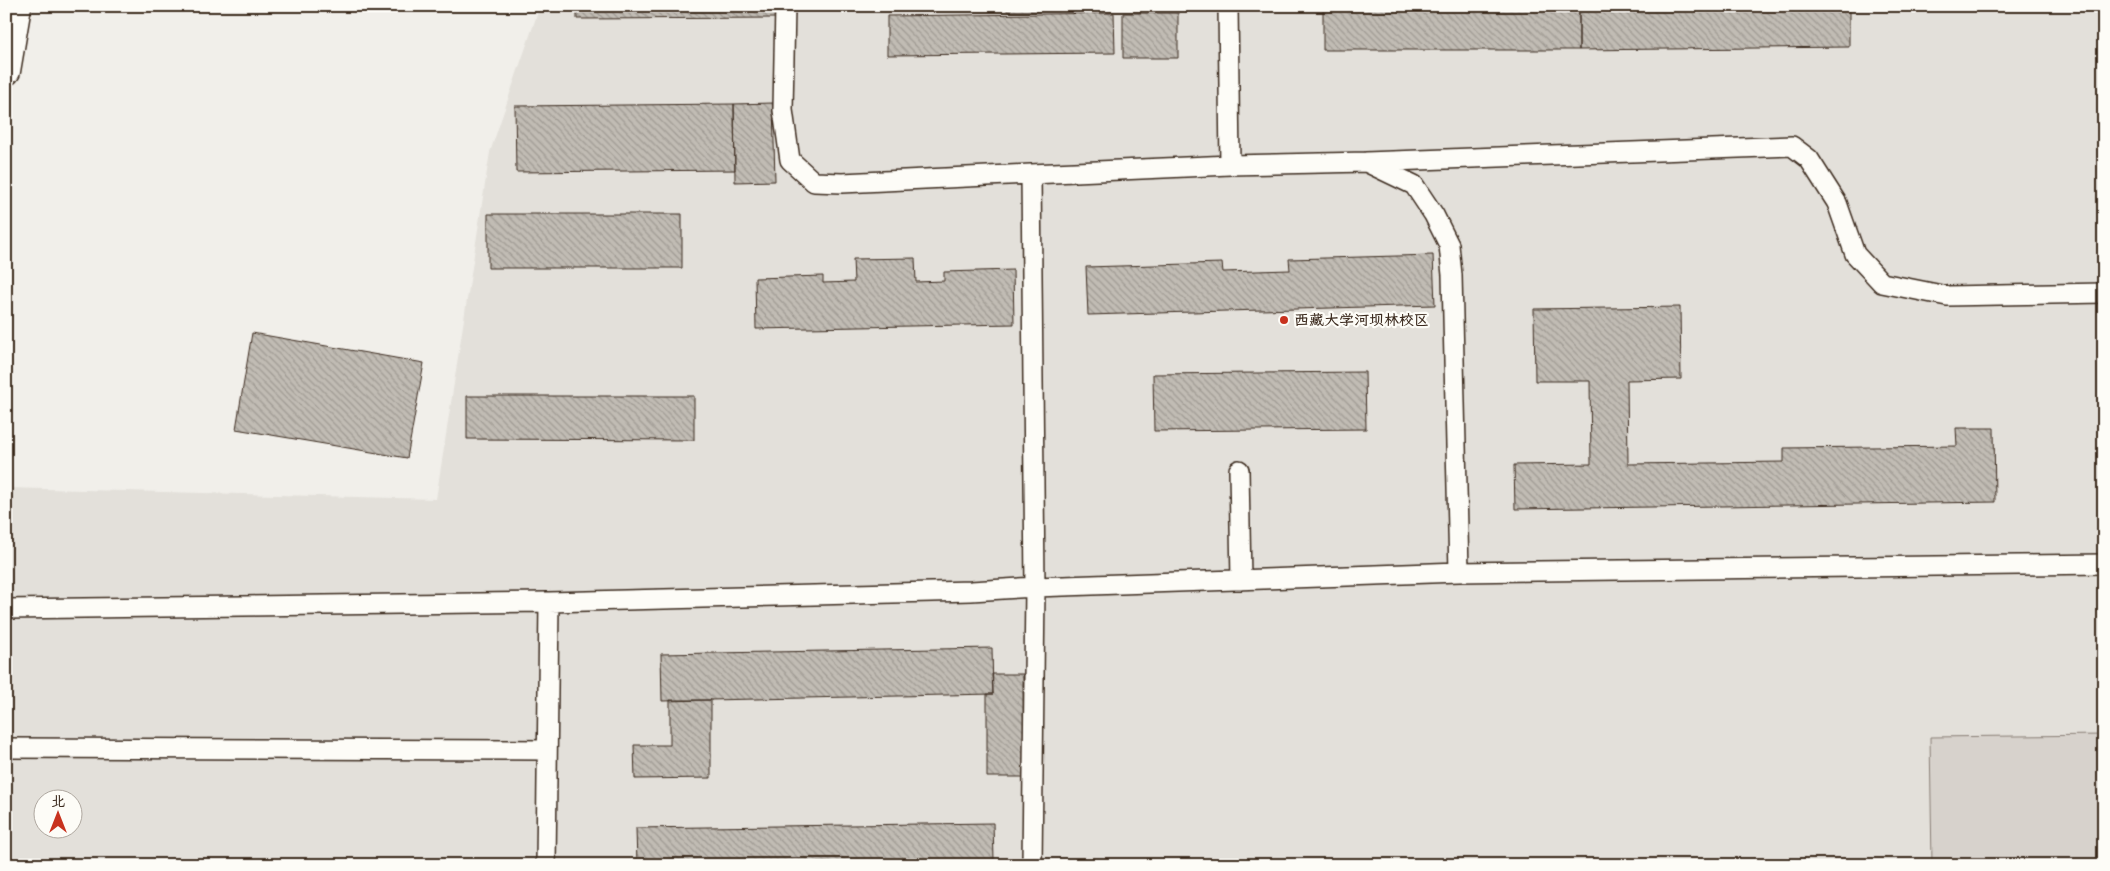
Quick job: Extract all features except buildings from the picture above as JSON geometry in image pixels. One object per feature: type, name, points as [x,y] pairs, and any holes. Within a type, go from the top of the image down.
[{"type":"street","points":[[6,71],[17,6]]},
{"type":"lane","points":[[785,6],[783,110],[790,160],[814,182],[842,183],[1230,165],[1366,162],[1792,146],[1809,159],[1837,203],[1855,254],[1882,283],[1947,296],[2104,293]]},
{"type":"lane","points":[[1228,6],[1230,165]]},
{"type":"lane","points":[[1366,162],[1414,185],[1434,215],[1449,245],[1452,275],[1459,572]]},
{"type":"lane","points":[[1031,174],[1035,587],[1032,865]]},
{"type":"lane","points":[[1239,470],[1241,580]]},
{"type":"lane","points":[[6,609],[549,602],[971,591],[1035,587],[1459,572],[2104,564]]},
{"type":"lane","points":[[546,865],[549,602]]},
{"type":"lane","points":[[6,748],[547,750]]},
{"type":"shaded area","name":"西藏大学河坝林校区","points":[[540,6],[2104,6],[2104,865],[6,865],[6,488],[436,499],[490,152]]},
{"type":"shaded area","points":[[2104,735],[2104,865],[1932,865],[1930,737]]},
{"type":"place","name":"西藏大学河坝林校区","points":[[1284,320]]}]
